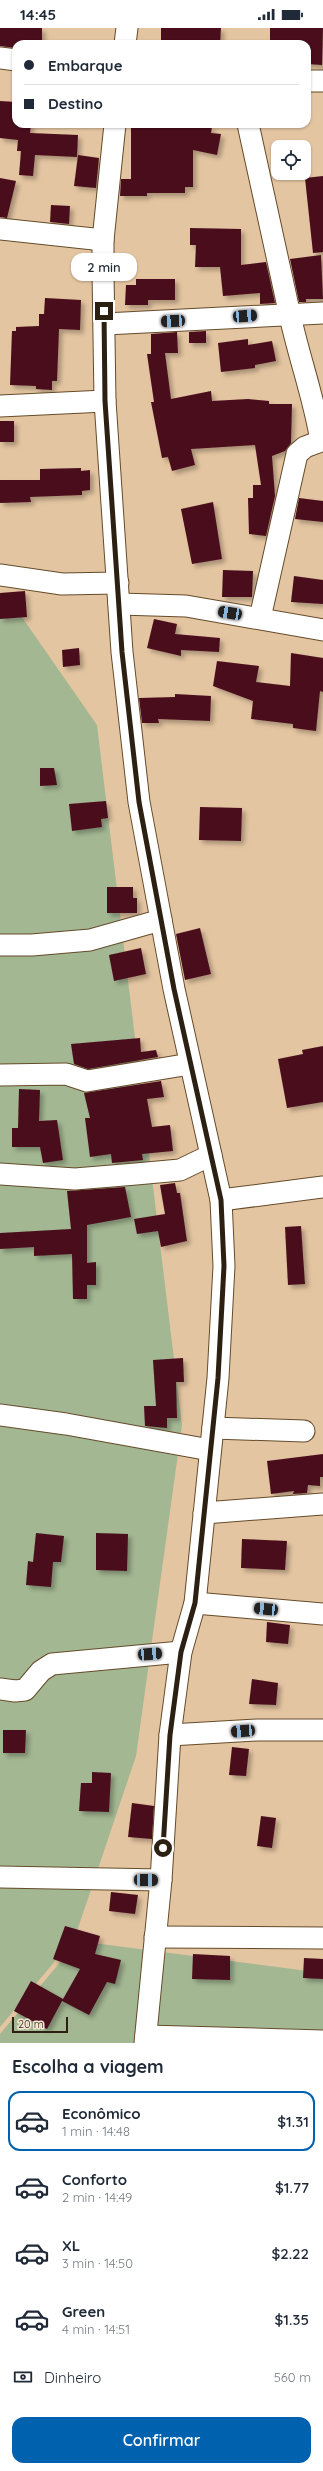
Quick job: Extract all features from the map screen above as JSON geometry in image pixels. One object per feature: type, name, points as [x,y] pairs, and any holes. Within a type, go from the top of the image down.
[{"type":"street","points":[[126,40],[127,28]]},
{"type":"street","points":[[0,58],[12,60]]},
{"type":"street","points":[[311,81],[323,81]]},
{"type":"street","points":[[115,128],[102,240],[105,324],[105,401],[119,604],[139,802],[190,1064],[221,1200],[224,1266],[218,1378],[195,1603],[181,1652],[170,1735],[161,1880],[145,2039],[323,2041]]},
{"type":"street","points":[[249,128],[269,215],[289,313],[316,414],[321,442],[305,447],[297,454],[260,618]]},
{"type":"street","points":[[0,229],[102,240]]},
{"type":"street","points":[[105,324],[289,313],[323,313]]},
{"type":"street","points":[[0,406],[105,401]]},
{"type":"street","points":[[0,575],[62,584],[118,583]]},
{"type":"street","points":[[119,604],[186,606],[323,630]]},
{"type":"street","points":[[0,945],[90,940],[161,920]]},
{"type":"street","points":[[0,1074],[66,1074],[87,1081],[190,1064]]},
{"type":"street","points":[[0,1174],[75,1179],[136,1174],[180,1170],[211,1155]]},
{"type":"street","points":[[221,1200],[323,1187]]},
{"type":"street","points":[[0,1415],[66,1424],[210,1450]]},
{"type":"street","points":[[213,1428],[304,1431]]},
{"type":"street","points":[[204,1513],[323,1504]]},
{"type":"street","points":[[195,1603],[323,1614]]},
{"type":"street","points":[[0,1689],[15,1691],[25,1690],[41,1671],[52,1664],[181,1652]]},
{"type":"street","points":[[170,1735],[257,1730],[323,1730]]},
{"type":"street","points":[[0,1877],[161,1880]]},
{"type":"street","points":[[155,1937],[323,1938]]},
{"type":"green space","points":[[0,599],[10,600],[97,725],[182,1425],[136,1756],[75,1937],[0,2027]]},
{"type":"green space","points":[[78,1941],[323,1973],[323,2043],[0,2043],[0,2034]]},
{"type":"building","points":[[0,28],[42,28],[42,40],[12,40],[12,48],[0,46]]},
{"type":"building","points":[[161,28],[221,28],[220,40],[161,40]]},
{"type":"building","points":[[270,28],[323,28],[322,65],[311,64],[311,40],[270,40]]},
{"type":"building","points":[[0,101],[12,102],[12,128],[31,128],[30,133],[78,135],[77,157],[35,155],[33,176],[19,175],[21,151],[17,151],[18,140],[0,138]]},
{"type":"building","points":[[131,128],[212,128],[211,133],[221,134],[217,155],[193,150],[193,187],[185,187],[185,193],[147,193],[147,196],[120,196],[121,179],[131,179]]},
{"type":"building","points":[[78,155],[99,158],[96,188],[74,186]]},
{"type":"building","points":[[323,176],[323,252],[313,253],[305,180],[311,180],[311,177]]},
{"type":"building","points":[[0,178],[16,181],[7,218],[0,217]]},
{"type":"building","points":[[51,205],[70,206],[69,224],[50,222]]},
{"type":"building","points":[[190,228],[241,229],[241,265],[266,262],[275,303],[260,304],[260,293],[223,296],[220,267],[195,267],[196,245],[190,245]]},
{"type":"building","points":[[321,255],[323,299],[306,299],[306,302],[299,302],[290,259]]},
{"type":"building","points":[[136,279],[175,279],[175,300],[148,300],[148,305],[125,305],[126,285],[136,285]]},
{"type":"building","points":[[45,298],[81,300],[80,330],[59,329],[57,381],[52,381],[52,390],[36,389],[36,386],[10,385],[12,331],[16,331],[16,327],[39,326],[39,314],[44,314]]},
{"type":"building","points":[[206,331],[206,343],[189,343],[189,332]]},
{"type":"building","points":[[177,332],[178,353],[165,353],[171,399],[211,391],[212,401],[248,399],[269,401],[269,404],[292,404],[291,443],[285,451],[272,456],[275,496],[266,536],[249,534],[248,498],[253,498],[253,485],[261,485],[255,445],[191,449],[195,465],[172,471],[168,457],[162,458],[151,402],[154,402],[147,354],[151,354],[151,334]]},
{"type":"building","points":[[248,339],[248,345],[272,341],[276,361],[255,365],[255,368],[221,372],[218,343]]},
{"type":"building","points":[[0,421],[14,421],[14,442],[0,442]]},
{"type":"building","points":[[81,468],[81,471],[90,470],[90,490],[82,491],[82,495],[30,497],[31,502],[0,503],[0,480],[40,480],[40,469]]},
{"type":"building","points":[[299,498],[323,501],[323,522],[295,519]]},
{"type":"building","points":[[213,502],[222,559],[192,564],[181,509]]},
{"type":"building","points":[[223,570],[253,571],[252,597],[222,597]]},
{"type":"building","points":[[294,576],[323,580],[323,604],[291,602]]},
{"type":"building","points":[[25,591],[27,617],[0,619],[0,593]]},
{"type":"building","points":[[154,619],[177,624],[175,634],[220,638],[219,652],[181,650],[181,656],[147,648]]},
{"type":"building","points":[[79,648],[80,665],[63,667],[62,650]]},
{"type":"building","points":[[291,653],[323,658],[323,692],[320,691],[316,731],[293,728],[293,724],[251,719],[253,701],[213,686],[217,661],[259,666],[256,682],[290,686]]},
{"type":"building","points":[[175,694],[211,696],[210,721],[158,719],[159,723],[142,723],[139,698],[175,697]]},
{"type":"building","points":[[40,768],[54,768],[57,785],[40,786]]},
{"type":"building","points":[[106,801],[108,818],[101,819],[102,827],[72,831],[69,804]]},
{"type":"building","points":[[200,807],[242,808],[241,841],[199,840]]},
{"type":"building","points":[[107,887],[133,887],[133,898],[137,898],[137,913],[107,913]]},
{"type":"building","points":[[200,928],[211,974],[185,980],[176,934]]},
{"type":"building","points":[[141,948],[146,974],[114,981],[109,955]]},
{"type":"building","points":[[140,1038],[141,1052],[156,1050],[158,1057],[88,1069],[74,1064],[71,1044]]},
{"type":"building","points":[[323,1046],[323,1102],[287,1108],[278,1059],[303,1054],[302,1050]]},
{"type":"building","points":[[161,1081],[164,1097],[147,1099],[152,1127],[170,1125],[173,1151],[142,1154],[143,1160],[112,1163],[111,1154],[90,1157],[85,1118],[90,1118],[84,1093]]},
{"type":"building","points":[[19,1089],[40,1090],[39,1121],[57,1120],[63,1160],[43,1163],[40,1147],[12,1147],[12,1128],[18,1128]]},
{"type":"building","points":[[175,1183],[177,1193],[180,1193],[187,1241],[161,1247],[158,1231],[137,1234],[134,1219],[165,1214],[160,1185]]},
{"type":"building","points":[[125,1187],[131,1217],[87,1225],[87,1263],[96,1262],[96,1285],[87,1285],[87,1299],[73,1299],[72,1254],[34,1256],[34,1247],[0,1249],[0,1233],[71,1229],[67,1191]]},
{"type":"building","points":[[301,1226],[305,1284],[288,1285],[285,1227]]},
{"type":"building","points":[[183,1358],[184,1382],[176,1382],[177,1418],[167,1418],[167,1428],[145,1426],[144,1406],[156,1406],[153,1360]]},
{"type":"building","points":[[323,1454],[323,1477],[320,1477],[320,1486],[308,1485],[307,1493],[293,1494],[294,1491],[271,1494],[267,1461]]},
{"type":"building","points":[[36,1533],[64,1536],[61,1562],[53,1562],[51,1587],[26,1585],[28,1561],[33,1562]]},
{"type":"building","points":[[96,1533],[128,1534],[127,1571],[96,1570]]},
{"type":"building","points":[[242,1539],[287,1541],[285,1570],[241,1568]]},
{"type":"building","points":[[267,1622],[290,1625],[288,1644],[266,1642]]},
{"type":"building","points":[[252,1679],[278,1683],[276,1705],[249,1704]]},
{"type":"building","points":[[3,1730],[26,1730],[25,1753],[3,1753]]},
{"type":"building","points":[[232,1747],[249,1749],[246,1776],[229,1775]]},
{"type":"building","points":[[92,1772],[111,1773],[109,1812],[79,1811],[81,1783],[92,1783]]},
{"type":"building","points":[[132,1803],[154,1806],[152,1839],[128,1837]]},
{"type":"building","points":[[261,1816],[276,1818],[272,1848],[257,1846]]},
{"type":"building","points":[[111,1892],[138,1895],[135,1914],[109,1911]]},
{"type":"building","points":[[65,1926],[100,1936],[95,1954],[121,1960],[115,1984],[107,1982],[89,2015],[62,2001],[47,2029],[14,2011],[31,1981],[63,1999],[80,1969],[53,1959]]},
{"type":"building","points":[[193,1954],[230,1956],[230,1980],[192,1979]]},
{"type":"building","points":[[304,1958],[323,1959],[323,1979],[303,1978]]},
{"type":"route","points":[[104,311],[105,401],[112,484],[122,652],[139,802],[174,989],[221,1200],[224,1266],[218,1378],[206,1482],[195,1603],[181,1652],[170,1735],[163,1848]]}]
